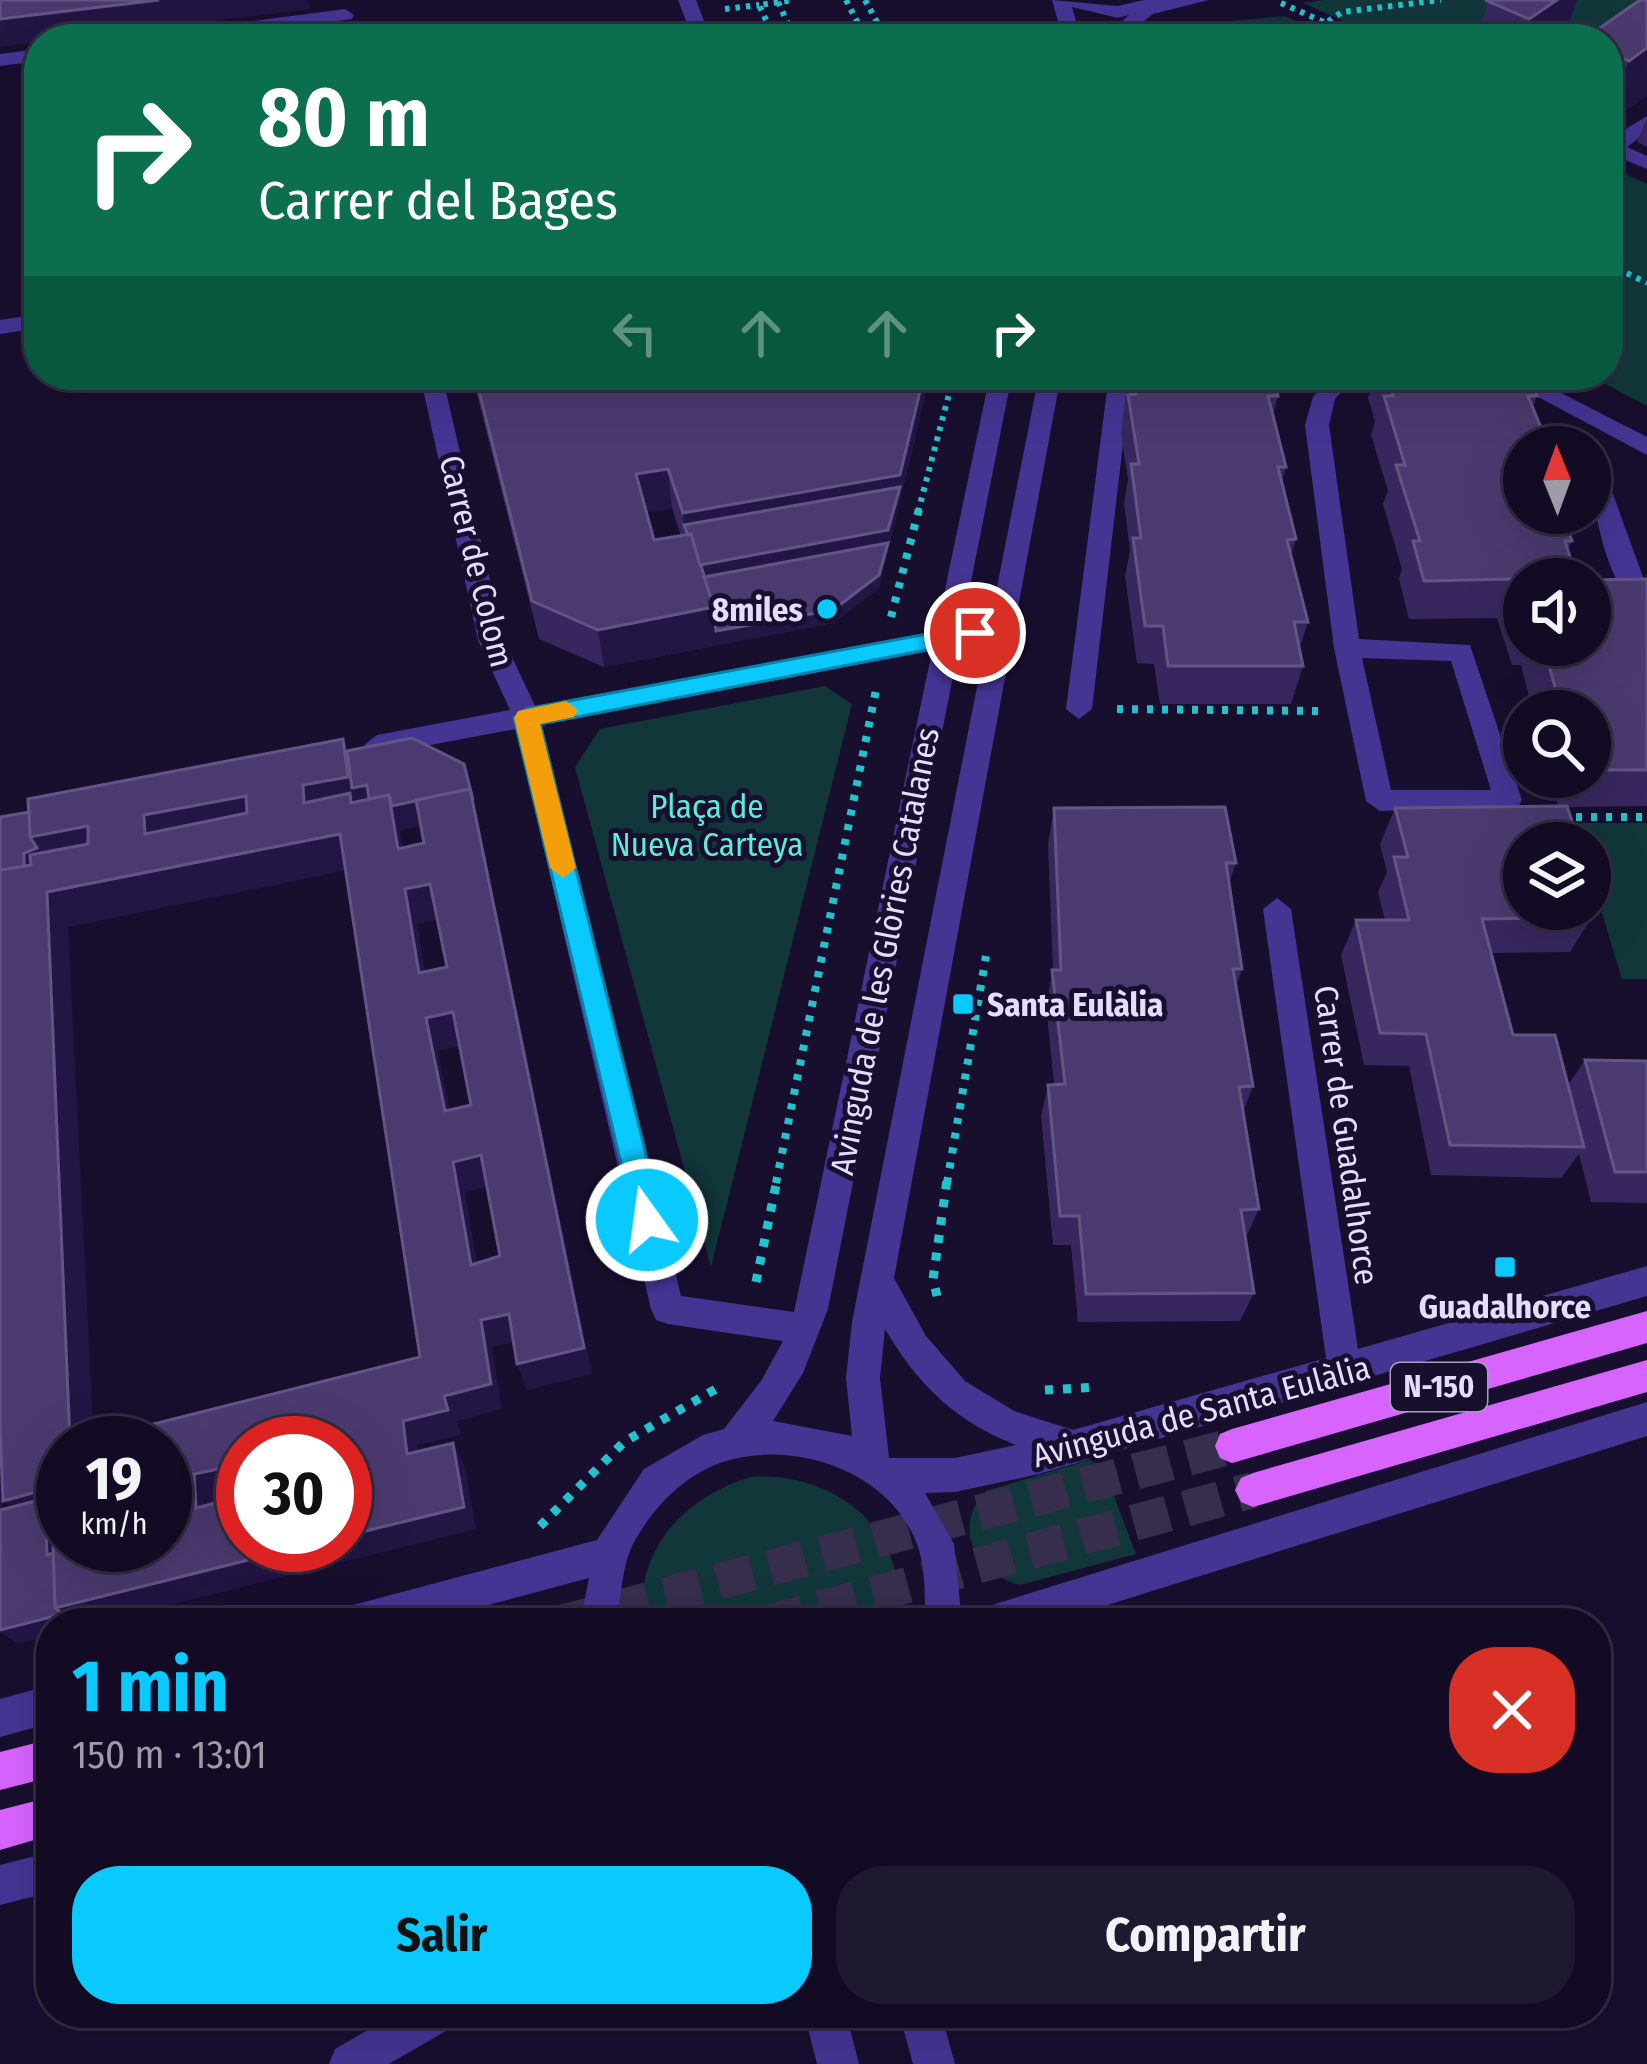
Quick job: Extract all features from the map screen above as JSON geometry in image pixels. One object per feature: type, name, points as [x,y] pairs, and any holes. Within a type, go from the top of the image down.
[{"type":"main road","name":"N-150","points":[[1232,1446],[1647,1327]]},
{"type":"main road","name":"N-150","points":[[1253,1490],[1647,1376]]},
{"type":"main road","points":[[0,1772],[36,1762]]},
{"type":"main road","points":[[0,1830],[36,1820]]},
{"type":"street","points":[[1064,0],[1093,10],[1147,9],[1200,0]]},
{"type":"street","points":[[1129,24],[1166,0]]},
{"type":"street","points":[[250,24],[343,8]]},
{"type":"street","name":"Carrer de Colom","points":[[434,390],[491,640],[526,718],[668,1309],[806,1329]]},
{"type":"street","name":"Avinguda de les Glòries Catalanes","points":[[738,1437],[772,1399],[796,1360],[806,1329],[998,390]]},
{"type":"street","name":"Avinguda de les Glòries Catalanes","points":[[880,1471],[863,1378],[1047,390]]},
{"type":"street","points":[[1079,709],[1118,390]]},
{"type":"street","points":[[1331,390],[1324,397],[1317,425],[1347,648],[1380,801],[1508,800],[1461,652],[1347,648]]},
{"type":"street","points":[[1537,390],[1647,447]]},
{"type":"street","points":[[1585,426],[1586,416]]},
{"type":"street","points":[[1611,525],[1634,591],[1647,602]]},
{"type":"street","points":[[349,751],[1003,629]]},
{"type":"street","name":"Carrer de Guadalhorce","points":[[1277,909],[1345,1372]]},
{"type":"street","name":"Avinguda de Santa Eulàlia","points":[[880,1471],[956,1475],[1345,1372],[1647,1281]]},
{"type":"street","points":[[880,1284],[913,1348],[953,1394],[1011,1428],[1073,1446]]},
{"type":"street","points":[[1040,1608],[1647,1419]]},
{"type":"street","points":[[600,1608],[607,1555],[628,1514],[658,1478],[696,1453],[738,1437],[802,1436],[880,1471],[930,1535],[941,1569],[943,1608]]},
{"type":"street","points":[[409,1608],[607,1555]]},
{"type":"street","points":[[0,1718],[36,1708]]},
{"type":"street","points":[[0,1885],[36,1877]]},
{"type":"street","points":[[350,2064],[411,2028]]},
{"type":"street","points":[[829,2028],[838,2064]]},
{"type":"street","points":[[924,2028],[934,2064]]},
{"type":"path","points":[[719,10],[794,0]]},
{"type":"path","points":[[1321,24],[1342,12],[1441,0]]},
{"type":"path","points":[[1281,3],[1328,24]]},
{"type":"path","points":[[759,5],[768,24]]},
{"type":"path","points":[[525,1534],[542,1525],[624,1442],[721,1386],[739,1356],[884,650],[950,390]]},
{"type":"path","points":[[1079,709],[1362,712]]},
{"type":"path","points":[[1564,818],[1647,817]]},
{"type":"path","points":[[938,1300],[933,1279],[942,1210],[989,938]]},
{"type":"path","points":[[1041,1390],[1097,1387]]},
{"type":"green space","points":[[1640,0],[1608,24],[1350,24],[1303,3]]},
{"type":"green space","points":[[1285,16],[1302,24],[1197,24]]},
{"type":"green space","points":[[1623,173],[1647,184],[1647,406],[1617,390],[1623,390]]},
{"type":"green space","name":"Plaça de Nueva Carteya","points":[[825,686],[852,704],[711,1267],[575,767],[600,729]]},
{"type":"green space","points":[[1611,823],[1647,823],[1647,979],[1622,979],[1607,930],[1611,930]]},
{"type":"green space","points":[[1099,1457],[1136,1554],[1020,1585],[991,1571],[973,1547],[970,1534],[970,1519],[986,1491]]},
{"type":"green space","points":[[751,1477],[782,1478],[812,1484],[838,1497],[879,1535],[892,1561],[897,1608],[642,1608],[647,1572],[669,1530],[685,1512]]},
{"type":"building","points":[[0,0],[159,0],[0,19]]},
{"type":"building","points":[[1489,0],[1557,0],[1529,19]]},
{"type":"building","points":[[1647,0],[1647,48],[1629,61],[1623,58],[1623,24],[1606,24]]},
{"type":"building","points":[[479,390],[920,390],[900,475],[683,513],[668,469],[636,474],[654,540],[691,534],[714,607],[598,630],[532,601]]},
{"type":"building","points":[[1135,390],[1277,390],[1278,396],[1268,396],[1286,467],[1278,467],[1296,539],[1287,540],[1308,622],[1294,622],[1303,666],[1168,666],[1163,626],[1145,626],[1133,538],[1141,538],[1131,464],[1139,464],[1128,395],[1136,394]]},
{"type":"building","points":[[1391,390],[1535,390],[1537,396],[1528,396],[1540,426],[1503,426],[1503,534],[1570,534],[1572,541],[1565,541],[1570,558],[1503,558],[1503,579],[1424,581],[1413,541],[1420,541],[1396,465],[1405,465],[1384,396],[1393,396]]},
{"type":"building","points":[[900,487],[888,530],[700,565],[684,525]]},
{"type":"building","points":[[888,543],[879,575],[833,610],[716,631],[704,577]]},
{"type":"building","points":[[1647,579],[1647,770],[1611,770],[1611,690],[1556,690],[1549,666],[1611,666],[1611,580]]},
{"type":"building","points":[[412,738],[464,764],[473,800],[470,789],[392,806],[389,795],[369,799],[367,785],[352,788],[347,751]]},
{"type":"building","points":[[343,739],[348,777],[303,785],[304,803],[350,793],[351,803],[389,795],[398,849],[424,843],[416,800],[470,789],[584,1348],[517,1364],[509,1314],[481,1320],[491,1384],[444,1396],[448,1410],[403,1421],[407,1454],[453,1443],[464,1507],[372,1529],[372,1416],[216,1416],[216,1470],[194,1474],[196,1508],[216,1503],[216,1568],[55,1608],[54,1572],[192,1572],[192,1416],[185,1416],[420,1357],[340,834],[47,892],[69,1416],[36,1416],[36,1492],[3,1501],[0,870],[31,865],[30,855],[88,844],[88,826],[30,837],[28,799]],"holes":[[[246,796],[247,813],[145,834],[144,815]],[[430,884],[447,967],[419,973],[405,889]],[[453,1012],[471,1105],[445,1111],[426,1018]],[[481,1155],[500,1256],[471,1265],[453,1162]]]},
{"type":"building","points":[[1567,806],[1572,822],[1503,822],[1503,919],[1482,919],[1513,1035],[1555,1035],[1584,1147],[1450,1145],[1426,1034],[1380,1033],[1356,920],[1409,920],[1394,857],[1408,857],[1395,808]]},
{"type":"building","points":[[1225,807],[1236,863],[1226,863],[1242,969],[1233,969],[1253,1086],[1239,1087],[1259,1209],[1241,1210],[1254,1293],[1086,1294],[1079,1216],[1060,1216],[1048,1085],[1065,1084],[1052,970],[1061,970],[1054,808]]},
{"type":"building","points":[[29,812],[30,837],[37,848],[24,853],[24,866],[0,870],[0,817]]},
{"type":"building","points":[[1585,1060],[1647,1061],[1647,1172],[1615,1172]]},
{"type":"building","points":[[36,1501],[36,1572],[54,1572],[55,1608],[36,1608],[36,1621],[0,1630],[0,1510]]},
{"type":"tunnel","points":[[618,1608],[1232,1446]]},
{"type":"tunnel","points":[[824,1608],[1253,1490]]},
{"type":"slow traffic","points":[[563,868],[526,718],[566,710]]},
{"type":"place","name":"8miles","points":[[827,609]]},
{"type":"place","name":"Santa Eulàlia","points":[[963,1004]]},
{"type":"place","name":"Guadalhorce","points":[[1505,1267]]},
{"type":"route","points":[[647,1220],[526,718],[975,633]]}]
